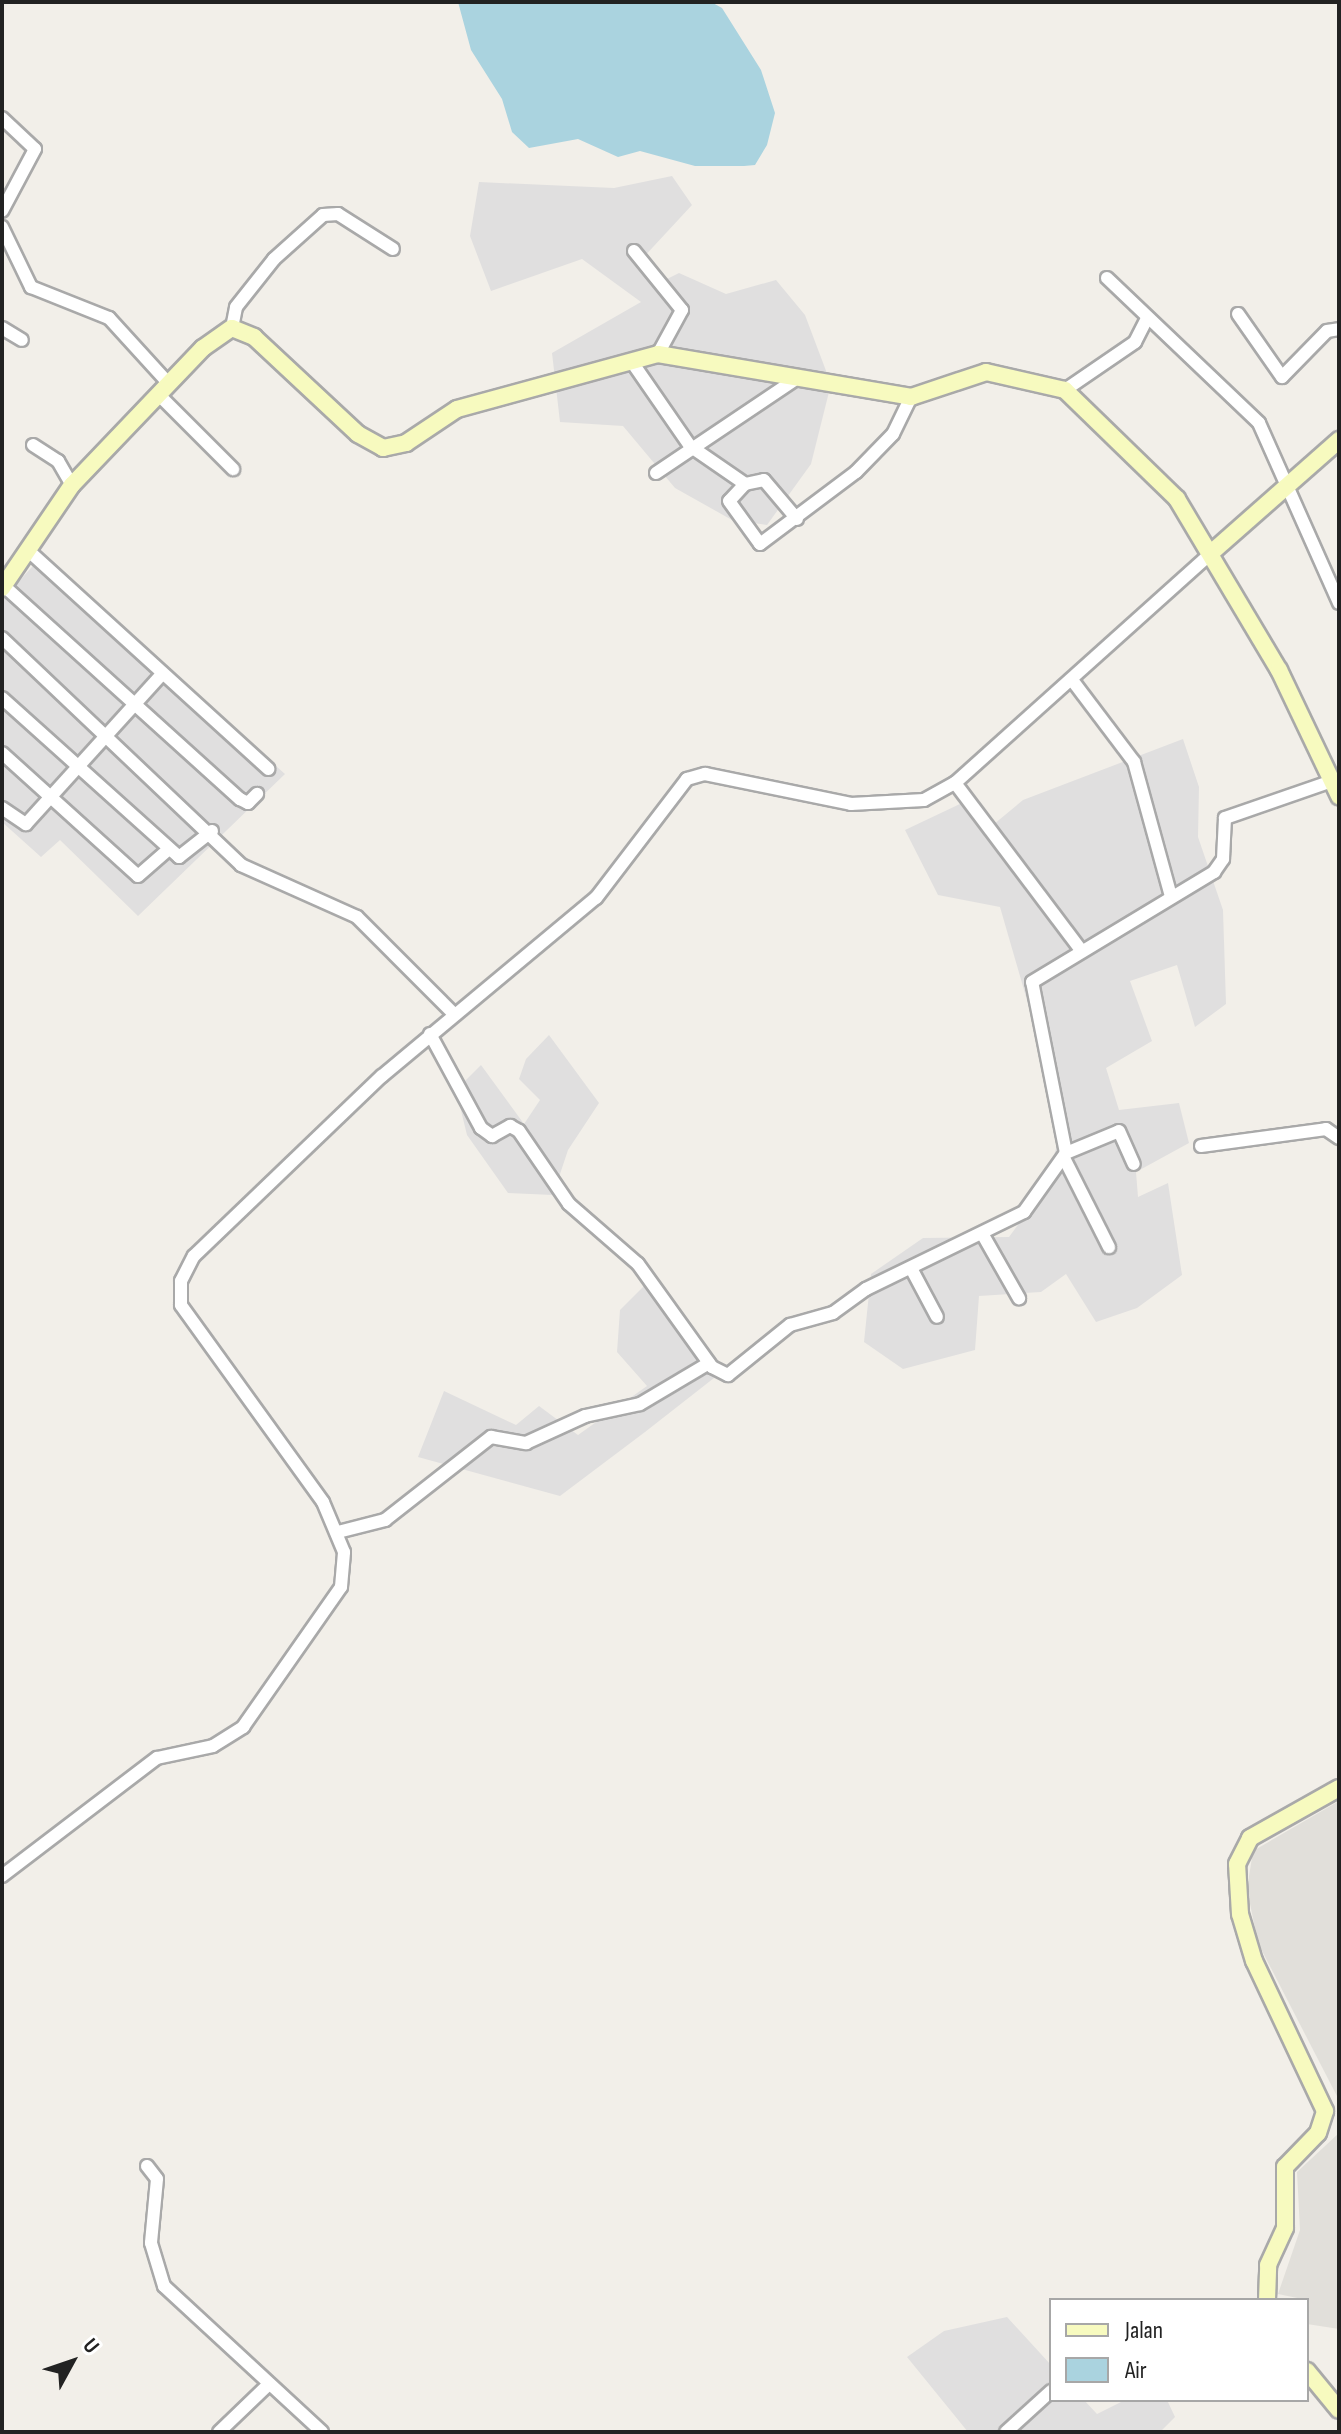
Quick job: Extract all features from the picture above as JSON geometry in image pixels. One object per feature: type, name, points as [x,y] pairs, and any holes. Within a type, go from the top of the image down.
[{"type":"street","points":[[2,118],[35,149],[2,211]]},
{"type":"street","points":[[257,794],[242,801],[3,587],[31,553],[72,485],[164,390],[232,328],[236,307],[274,259],[323,215],[338,214],[393,249]]},
{"type":"street","points":[[2,227],[31,287],[109,318],[164,390],[233,469]]},
{"type":"street","points":[[634,251],[682,310],[658,354]]},
{"type":"street","points":[[1107,278],[1146,320],[1244,405],[1286,483],[1304,538],[1339,603]]},
{"type":"street","points":[[1238,314],[1282,377],[1323,335],[1339,329]]},
{"type":"street","points":[[1065,390],[1135,342],[1146,320]]},
{"type":"street","points":[[2,328],[22,340]]},
{"type":"street","points":[[232,328],[254,337],[358,434],[383,448],[406,443],[457,409],[658,354],[911,397],[978,372],[1065,390],[1177,499],[1288,686],[1335,788],[1225,818],[1220,867],[1081,950],[1031,984],[1065,1155],[1109,1247]]},
{"type":"street","points":[[632,362],[690,446],[745,484]]},
{"type":"street","points":[[656,473],[690,446],[796,379]]},
{"type":"street","points":[[797,519],[764,480],[745,484],[728,497],[757,544],[797,519],[893,434],[911,397]]},
{"type":"street","points":[[2,1876],[157,1758],[213,1746],[243,1727],[336,1598],[345,1564],[338,1532],[291,1451],[189,1320],[178,1291],[194,1256],[453,1013],[596,898],[692,775],[872,806],[924,800],[955,783],[1286,483],[1339,440]]},
{"type":"street","points":[[33,445],[58,461],[72,485]]},
{"type":"street","points":[[31,553],[268,769]]},
{"type":"street","points":[[2,638],[212,831],[255,875],[357,917],[453,1013]]},
{"type":"street","points":[[2,808],[25,825],[162,674]]},
{"type":"street","points":[[1072,680],[1134,762],[1171,896]]},
{"type":"street","points":[[2,698],[169,849],[186,858],[212,831]]},
{"type":"street","points":[[2,753],[140,877],[169,849]]},
{"type":"street","points":[[955,783],[1081,950]]},
{"type":"street","points":[[430,1034],[481,1128],[490,1136],[510,1126],[519,1131],[576,1213],[643,1270],[709,1363],[728,1375],[790,1325],[833,1313],[866,1289],[912,1270],[1024,1212],[1065,1155],[1119,1131],[1134,1164]]},
{"type":"street","points":[[1201,1146],[1332,1128],[1339,1138]]},
{"type":"street","points":[[983,1235],[1019,1298]]},
{"type":"street","points":[[912,1270],[937,1317]]},
{"type":"street","points":[[338,1532],[385,1520],[491,1437],[526,1443],[585,1416],[640,1404],[709,1363]]},
{"type":"street","points":[[1267,2298],[1268,2265],[1285,2228],[1285,2167],[1318,2133],[1325,2111],[1254,1961],[1240,1914],[1237,1864],[1250,1838],[1339,1788]]},
{"type":"street","points":[[147,2166],[157,2179],[150,2234],[164,2286],[322,2432]]},
{"type":"street","points":[[1309,2373],[1339,2410]]},
{"type":"street","points":[[219,2432],[268,2385]]},
{"type":"street","points":[[1006,2432],[1049,2393]]},
{"type":"shaded area","points":[[672,176],[692,205],[641,260],[655,285],[679,273],[726,294],[776,280],[805,315],[831,384],[811,464],[767,525],[732,520],[675,488],[623,426],[560,422],[552,353],[641,302],[582,259],[491,291],[470,236],[479,182],[614,188]]},
{"type":"shaded area","points":[[41,557],[285,774],[138,916],[60,840],[41,857],[2,822],[2,600]]},
{"type":"shaded area","points":[[1183,739],[1199,787],[1198,837],[1223,910],[1226,1004],[1195,1027],[1177,965],[1130,981],[1152,1041],[1106,1068],[1119,1110],[1179,1103],[1189,1143],[1136,1172],[1138,1197],[1168,1183],[1182,1275],[1137,1308],[1096,1322],[1066,1274],[1041,1292],[979,1296],[975,1350],[903,1369],[864,1342],[871,1274],[923,1238],[1009,1237],[1044,1189],[1063,1125],[1000,907],[938,895],[905,830],[962,803],[988,829],[1023,800]]},
{"type":"shaded area","points":[[549,1035],[599,1103],[568,1150],[553,1195],[508,1193],[467,1135],[456,1090],[481,1065],[524,1124],[540,1100],[519,1079],[526,1059]]},
{"type":"shaded area","points":[[644,1286],[714,1378],[645,1432],[560,1496],[418,1457],[444,1391],[516,1425],[539,1406],[578,1435],[647,1386],[617,1352],[620,1310]]},
{"type":"shaded area","points":[[1339,1801],[1339,2100],[1258,1943],[1247,1889],[1253,1851]]},
{"type":"shaded area","points":[[1339,2133],[1339,2329],[1309,2324],[1309,2298],[1278,2294],[1300,2230],[1297,2172]]},
{"type":"shaded area","points":[[1007,2317],[1049,2363],[1049,2402],[1086,2402],[1097,2414],[1121,2402],[1168,2402],[1175,2417],[1160,2432],[968,2432],[907,2357],[944,2331]]},
{"type":"water","points":[[458,2],[711,2],[722,8],[761,70],[775,113],[767,145],[755,165],[744,166],[695,166],[640,151],[618,157],[578,139],[529,148],[512,132],[502,99],[471,50]]}]
